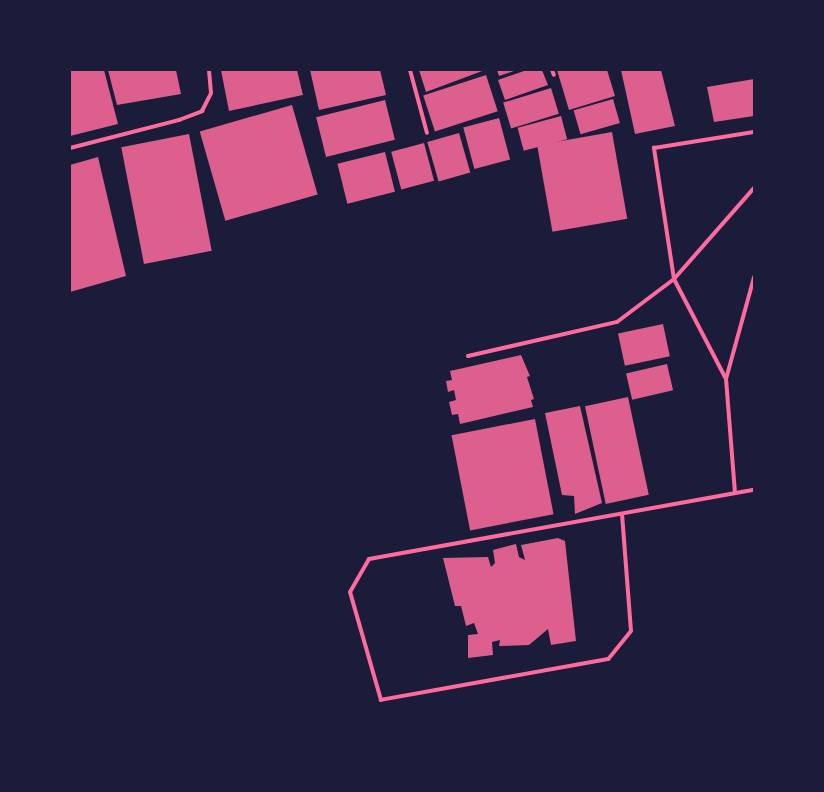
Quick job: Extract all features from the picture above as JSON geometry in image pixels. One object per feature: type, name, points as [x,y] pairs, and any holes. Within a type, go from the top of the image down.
[{"type":"street","points":[[70,148],[179,120],[202,111],[211,93],[209,70]]},
{"type":"street","points":[[410,70],[427,133]]},
{"type":"street","points":[[726,379],[674,279],[654,148],[754,132]]},
{"type":"street","points":[[468,356],[616,322],[674,279],[754,188]]},
{"type":"street","points":[[735,493],[726,379],[754,277]]},
{"type":"street","points":[[622,514],[631,631],[608,659],[381,700],[350,592],[369,559],[754,490]]},
{"type":"building","points":[[70,70],[104,70],[118,124],[70,136]]},
{"type":"building","points":[[108,70],[176,70],[181,94],[117,105]]},
{"type":"building","points":[[221,70],[297,70],[303,95],[229,111]]},
{"type":"building","points":[[310,70],[380,70],[386,95],[319,110]]},
{"type":"building","points":[[419,70],[485,70],[426,92]]},
{"type":"building","points":[[497,70],[517,70],[499,76]]},
{"type":"building","points":[[527,70],[542,70],[548,85],[505,100],[498,80]]},
{"type":"building","points":[[557,70],[607,70],[615,96],[569,110]]},
{"type":"building","points":[[621,70],[661,70],[675,126],[635,134]]},
{"type":"building","points":[[486,75],[498,111],[435,132],[423,95]]},
{"type":"building","points":[[754,79],[754,116],[714,122],[707,87]]},
{"type":"building","points":[[551,88],[559,114],[511,128],[503,103]]},
{"type":"building","points":[[613,99],[620,123],[580,134],[574,110]]},
{"type":"building","points":[[385,100],[395,140],[326,157],[316,117]]},
{"type":"building","points":[[292,105],[318,194],[225,221],[200,131]]},
{"type":"building","points":[[561,116],[567,139],[524,151],[518,128]]},
{"type":"building","points":[[499,118],[510,160],[474,169],[463,128]]},
{"type":"building","points":[[612,132],[627,219],[552,232],[537,145]]},
{"type":"building","points":[[459,133],[470,172],[439,182],[427,142]]},
{"type":"building","points":[[189,134],[212,251],[144,264],[121,147]]},
{"type":"building","points":[[424,143],[434,181],[401,189],[391,152]]},
{"type":"building","points":[[385,152],[395,192],[347,204],[337,164]]},
{"type":"building","points":[[98,157],[126,276],[70,292],[70,165]]},
{"type":"building","points":[[663,324],[670,356],[625,366],[618,334]]},
{"type":"building","points":[[521,355],[530,376],[527,377],[534,399],[531,400],[533,407],[460,424],[458,414],[452,415],[449,402],[456,400],[454,390],[448,392],[446,381],[452,380],[450,371]]},
{"type":"building","points":[[667,364],[673,390],[632,400],[626,373]]},
{"type":"building","points":[[628,397],[649,495],[606,504],[585,406]]},
{"type":"building","points":[[580,406],[602,503],[575,514],[574,496],[562,495],[545,413]]},
{"type":"building","points":[[535,419],[554,514],[470,530],[452,435]]},
{"type":"building","points":[[558,538],[565,541],[576,641],[551,645],[548,629],[529,645],[499,646],[500,640],[492,642],[493,655],[468,658],[468,635],[478,634],[474,623],[466,626],[461,606],[455,606],[443,558],[488,557],[491,567],[495,563],[493,550],[516,544],[519,557],[525,560],[521,545]]}]
